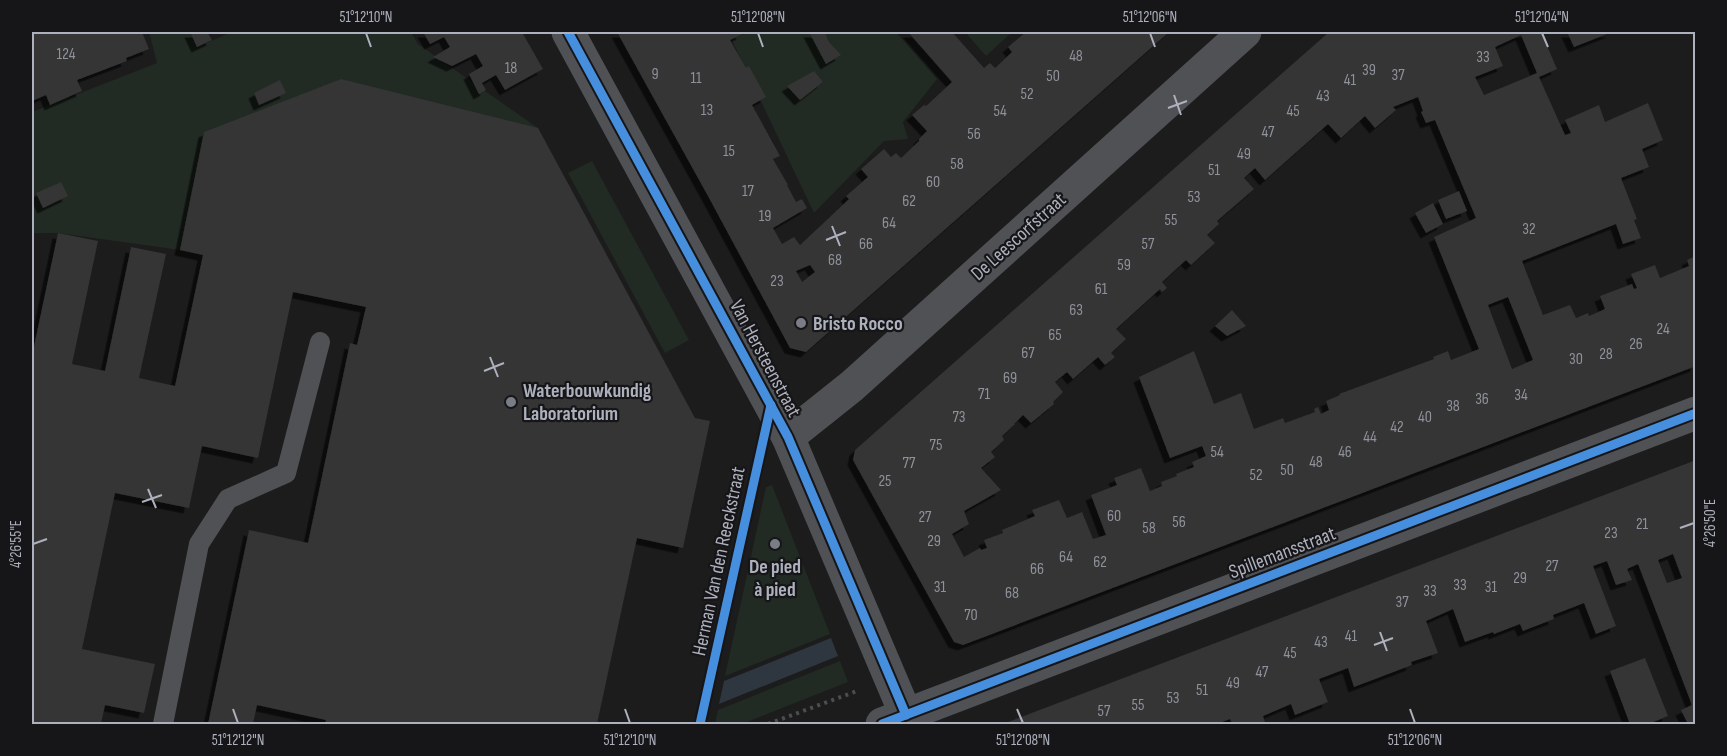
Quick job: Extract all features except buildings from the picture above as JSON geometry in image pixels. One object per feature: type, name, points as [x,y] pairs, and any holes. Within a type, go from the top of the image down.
[{"type":"street","name":"Van Hersteenstraat","points":[[568,32],[788,437],[891,679],[894,720]]},
{"type":"street","name":"De Leescorfstraat","points":[[788,437],[852,386],[1245,32]]},
{"type":"street","name":"Spillemansstraat","points":[[894,720],[1695,413]]},
{"type":"lane","points":[[163,724],[200,544],[228,499],[286,473],[320,342]]},
{"type":"path","points":[[768,724],[891,679]]},
{"type":"shaded area","points":[[149,32],[190,32],[197,47],[232,32],[411,32],[418,44],[538,128],[204,132],[180,250],[58,233],[32,233],[32,112],[157,63]]},
{"type":"shaded area","points":[[728,32],[896,32],[937,79],[903,122],[908,139],[884,141],[814,213]]},
{"type":"shaded area","points":[[965,32],[1012,32],[986,56]]},
{"type":"shaded area","points":[[592,161],[689,340],[665,353],[568,173]]},
{"type":"shaded area","points":[[772,485],[830,634],[725,676],[766,487]]},
{"type":"shaded area","points":[[831,638],[838,656],[719,704],[724,681]]},
{"type":"shaded area","points":[[840,661],[848,682],[742,724],[715,724],[718,710]]},
{"type":"cycle path","points":[[568,32],[788,437],[906,715]]},
{"type":"cycle path","name":"Herman Van den Reeckstraat","points":[[700,724],[771,405]]},
{"type":"cycle path","points":[[882,724],[1696,413]]},
{"type":"place","name":"Bristo Rocco","points":[[801,323]]},
{"type":"place","name":"Waterbouwkundig Laboratorium","points":[[511,402]]},
{"type":"place","name":"De pied à pied","points":[[775,544]]}]
